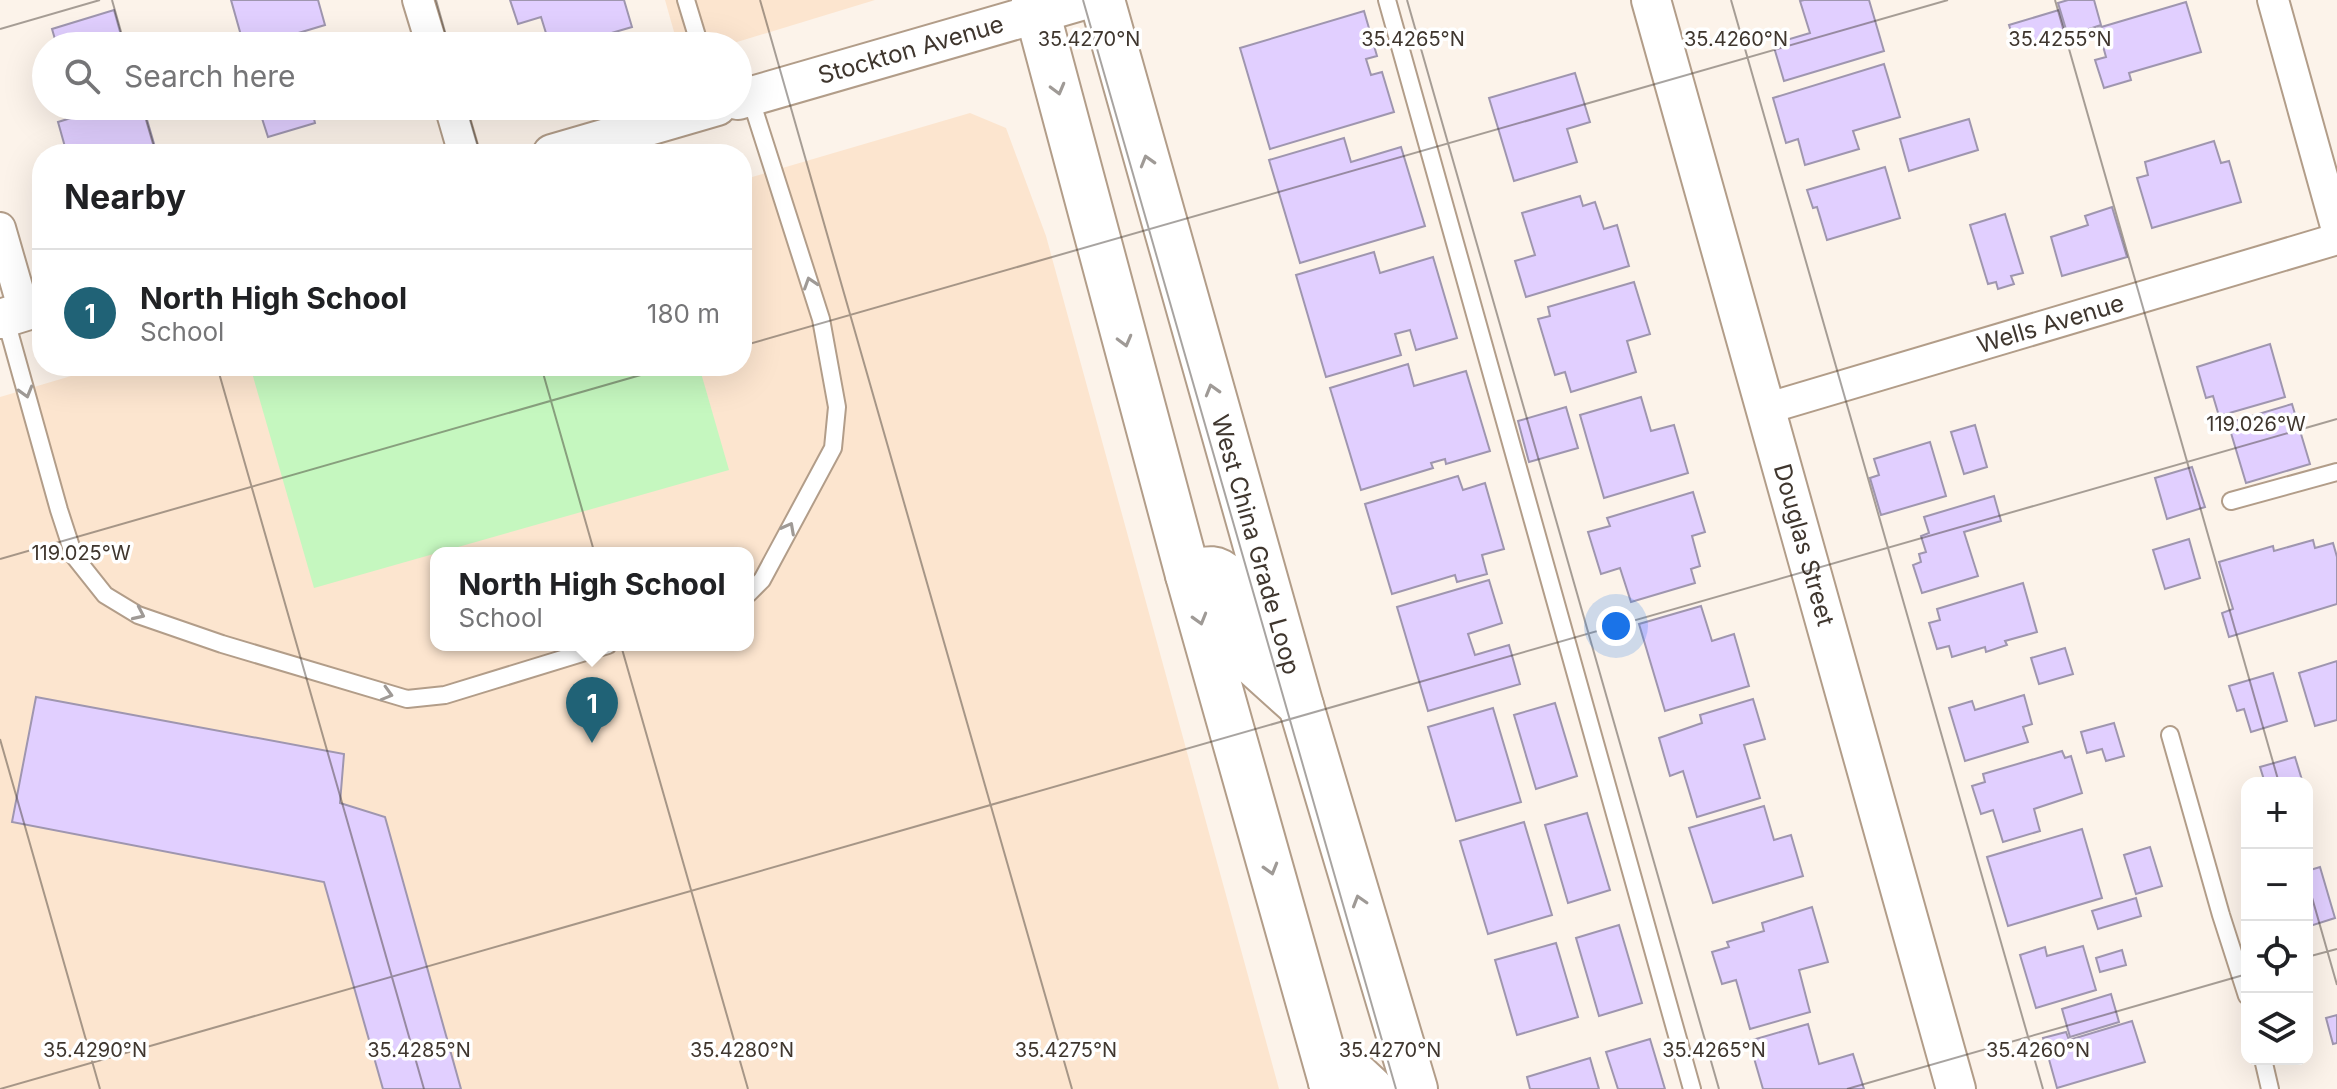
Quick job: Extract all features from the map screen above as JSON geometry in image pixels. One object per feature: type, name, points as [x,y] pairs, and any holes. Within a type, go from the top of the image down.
[{"type":"main road","name":"West China Grade Loop","points":[[1102,0],[1301,706],[1415,1089]]},
{"type":"main road","points":[[1036,7],[1188,575],[1337,1087]]},
{"type":"main road","points":[[1188,575],[1211,568],[1220,570],[1229,579],[1252,662],[1301,706]]},
{"type":"street","points":[[418,0],[428,32]]},
{"type":"street","name":"Stockton Avenue","points":[[752,96],[1036,7],[1084,0]]},
{"type":"street","name":"Douglas Street","points":[[1651,0],[1956,1089]]},
{"type":"street","points":[[2273,0],[2337,230]]},
{"type":"street","points":[[454,120],[461,144]]},
{"type":"street","name":"Stockton Avenue","points":[[587,144],[669,120]]},
{"type":"street","points":[[0,228],[18,313]]},
{"type":"street","name":"Wells Avenue","points":[[1765,409],[2337,239]]},
{"type":"lane","points":[[686,0],[696,32]]},
{"type":"lane","points":[[1387,0],[1692,1089]]},
{"type":"lane","points":[[742,120],[752,144]]},
{"type":"lane","points":[[752,144],[821,319],[837,407],[833,448],[762,580],[754,588]]},
{"type":"lane","points":[[18,313],[59,510],[74,556],[105,595],[138,615],[407,699],[445,695],[588,651]]},
{"type":"lane","points":[[2231,501],[2337,472]]},
{"type":"lane","points":[[2170,735],[2246,993]]},
{"type":"lane","points":[[2264,1065],[2270,1089]]},
{"type":"shaded area","points":[[665,0],[875,0],[752,37],[752,32],[674,32]]},
{"type":"shaded area","points":[[970,113],[1006,128],[1046,236],[1279,1089],[0,1089],[0,397],[71,376],[752,376],[752,177]]},
{"type":"green space","points":[[253,376],[702,376],[729,470],[458,547],[430,547],[430,555],[314,588]]},
{"type":"building","points":[[231,0],[318,0],[325,25],[302,32],[240,32]]},
{"type":"building","points":[[510,0],[624,0],[632,27],[615,32],[546,32],[541,17],[518,24]]},
{"type":"building","points":[[1869,0],[1884,51],[1784,81],[1773,44],[1810,33],[1800,1]]},
{"type":"building","points":[[2094,0],[2101,25],[2068,36],[2058,3]]},
{"type":"building","points":[[2186,2],[2201,52],[2129,73],[2131,80],[2104,88],[2095,60],[2106,57],[2098,28]]},
{"type":"building","points":[[114,10],[120,32],[53,32],[52,29]]},
{"type":"building","points":[[2059,10],[2066,34],[2016,47],[2009,25]]},
{"type":"building","points":[[1364,11],[1377,56],[1366,59],[1371,75],[1382,72],[1394,112],[1270,149],[1240,48]]},
{"type":"building","points":[[1884,64],[1900,117],[1853,131],[1859,149],[1805,165],[1798,139],[1786,143],[1773,98]]},
{"type":"building","points":[[1575,73],[1590,122],[1567,129],[1577,162],[1514,181],[1489,98]]},
{"type":"building","points":[[1969,119],[1978,150],[1909,171],[1900,139]]},
{"type":"building","points":[[147,120],[154,144],[64,144],[58,122]]},
{"type":"building","points":[[263,120],[314,120],[315,123],[268,137]]},
{"type":"building","points":[[1344,138],[1351,162],[1401,147],[1425,226],[1300,263],[1269,160]]},
{"type":"building","points":[[2214,141],[2221,163],[2229,161],[2241,202],[2152,228],[2137,178],[2148,175],[2145,162]]},
{"type":"building","points":[[1885,167],[1900,218],[1827,240],[1817,207],[1813,208],[1807,190]]},
{"type":"building","points":[[1580,196],[1583,206],[1595,202],[1604,229],[1617,225],[1629,266],[1526,297],[1515,261],[1535,255],[1522,213]]},
{"type":"building","points":[[2112,207],[2127,257],[2062,276],[2051,237],[2088,225],[2085,216]]},
{"type":"building","points":[[2005,214],[2023,273],[2011,276],[2014,284],[1998,289],[1996,282],[1988,284],[1970,225]]},
{"type":"building","points":[[1374,252],[1380,273],[1433,257],[1457,338],[1416,350],[1410,330],[1395,334],[1401,355],[1326,377],[1296,275]]},
{"type":"building","points":[[1634,282],[1650,334],[1627,341],[1636,372],[1571,392],[1565,372],[1555,375],[1538,319],[1550,316],[1548,307]]},
{"type":"building","points":[[2270,344],[2285,397],[2219,416],[2213,396],[2206,398],[2197,367]]},
{"type":"building","points":[[1408,364],[1414,386],[1466,371],[1490,451],[1446,464],[1445,459],[1431,463],[1433,468],[1361,490],[1330,388]]},
{"type":"building","points":[[1641,397],[1651,431],[1674,425],[1688,473],[1604,498],[1580,415]]},
{"type":"building","points":[[2292,404],[2310,464],[2246,483],[2228,423]]},
{"type":"building","points":[[1566,407],[1578,448],[1529,462],[1518,421]]},
{"type":"building","points":[[1975,425],[1987,467],[1964,474],[1951,432]]},
{"type":"building","points":[[1930,442],[1946,496],[1881,515],[1870,478],[1879,475],[1874,459]]},
{"type":"building","points":[[2192,467],[2205,507],[2167,519],[2155,478]]},
{"type":"building","points":[[1458,476],[1463,490],[1485,483],[1504,549],[1482,555],[1487,574],[1457,582],[1455,575],[1392,594],[1365,504]]},
{"type":"building","points":[[1693,492],[1705,532],[1692,536],[1700,566],[1691,569],[1695,583],[1631,602],[1620,568],[1601,574],[1588,532],[1610,526],[1607,518]]},
{"type":"building","points":[[1994,496],[2001,521],[1964,532],[1978,576],[1922,593],[1913,565],[1921,562],[1919,554],[1926,552],[1921,536],[1929,533],[1924,517]]},
{"type":"building","points":[[2189,539],[2200,578],[2165,589],[2153,550]]},
{"type":"building","points":[[2313,540],[2315,548],[2333,543],[2337,557],[2337,604],[2229,637],[2222,613],[2233,609],[2219,562],[2273,546],[2274,551]]},
{"type":"building","points":[[1489,580],[1502,623],[1468,634],[1475,655],[1509,645],[1520,684],[1428,711],[1397,607]]},
{"type":"building","points":[[2023,583],[2037,632],[2005,641],[2007,645],[1986,652],[1985,647],[1952,657],[1949,646],[1937,649],[1929,623],[1940,620],[1937,609]]},
{"type":"building","points":[[1701,606],[1712,641],[1734,634],[1749,686],[1665,711],[1639,624]]},
{"type":"building","points":[[2065,648],[2073,674],[2039,684],[2031,658]]},
{"type":"building","points":[[2337,661],[2337,720],[2315,726],[2299,673]]},
{"type":"building","points":[[2273,673],[2287,721],[2251,732],[2244,709],[2237,711],[2229,686]]},
{"type":"building","points":[[2024,695],[2032,724],[2023,727],[2028,742],[1965,761],[1949,708],[1972,701],[1975,710]]},
{"type":"building","points":[[36,697],[344,754],[340,803],[385,817],[461,1089],[383,1089],[324,882],[12,822]]},
{"type":"building","points":[[1753,699],[1765,739],[1744,745],[1760,798],[1697,817],[1683,771],[1670,776],[1659,738],[1702,723],[1700,715]]},
{"type":"building","points":[[1555,703],[1577,776],[1536,789],[1514,715]]},
{"type":"building","points":[[1493,708],[1521,802],[1456,821],[1428,727]]},
{"type":"building","points":[[2114,723],[2124,756],[2106,761],[2102,749],[2087,753],[2081,732]]},
{"type":"building","points":[[2062,751],[2065,758],[2071,756],[2082,793],[2034,809],[2040,831],[2003,842],[1993,810],[1981,814],[1972,786],[1985,782],[1983,774]]},
{"type":"building","points":[[2295,757],[2301,777],[2263,777],[2260,767]]},
{"type":"building","points":[[1764,806],[1774,840],[1791,835],[1803,876],[1713,903],[1689,828]]},
{"type":"building","points":[[1587,813],[1610,890],[1568,903],[1545,825]]},
{"type":"building","points":[[1524,822],[1552,915],[1488,934],[1460,841]]},
{"type":"building","points":[[2082,829],[2102,898],[2008,926],[1987,857]]},
{"type":"building","points":[[2150,847],[2162,886],[2136,894],[2124,855]]},
{"type":"building","points":[[2320,867],[2335,918],[2313,925],[2313,921],[2313,869]]},
{"type":"building","points":[[2136,898],[2141,916],[2098,929],[2092,911]]},
{"type":"building","points":[[1812,907],[1828,962],[1799,970],[1810,1012],[1750,1029],[1736,980],[1722,984],[1712,952],[1729,947],[1727,942],[1764,931],[1762,923]]},
{"type":"building","points":[[1619,925],[1642,1003],[1599,1016],[1576,938]]},
{"type":"building","points":[[1556,943],[1578,1017],[1517,1035],[1495,960]]},
{"type":"building","points":[[2083,946],[2096,990],[2036,1008],[2020,955],[2045,947],[2047,956]]},
{"type":"building","points":[[2122,950],[2126,965],[2100,972],[2096,958]]},
{"type":"building","points":[[2111,994],[2119,1022],[2070,1037],[2062,1009]]},
{"type":"building","points":[[2337,1015],[2337,1043],[2333,1044],[2326,1018]]},
{"type":"building","points":[[2132,1021],[2145,1062],[2057,1088],[2043,1038],[2066,1032],[2069,1040]]},
{"type":"building","points":[[1808,1024],[1819,1064],[1853,1054],[1864,1089],[1763,1089],[1749,1041]]},
{"type":"building","points":[[1650,1039],[1665,1089],[1618,1089],[1606,1052]]},
{"type":"building","points":[[1590,1058],[1599,1089],[1530,1089],[1527,1077]]},
{"type":"place","name":"North High School","points":[[592,743]]}]
